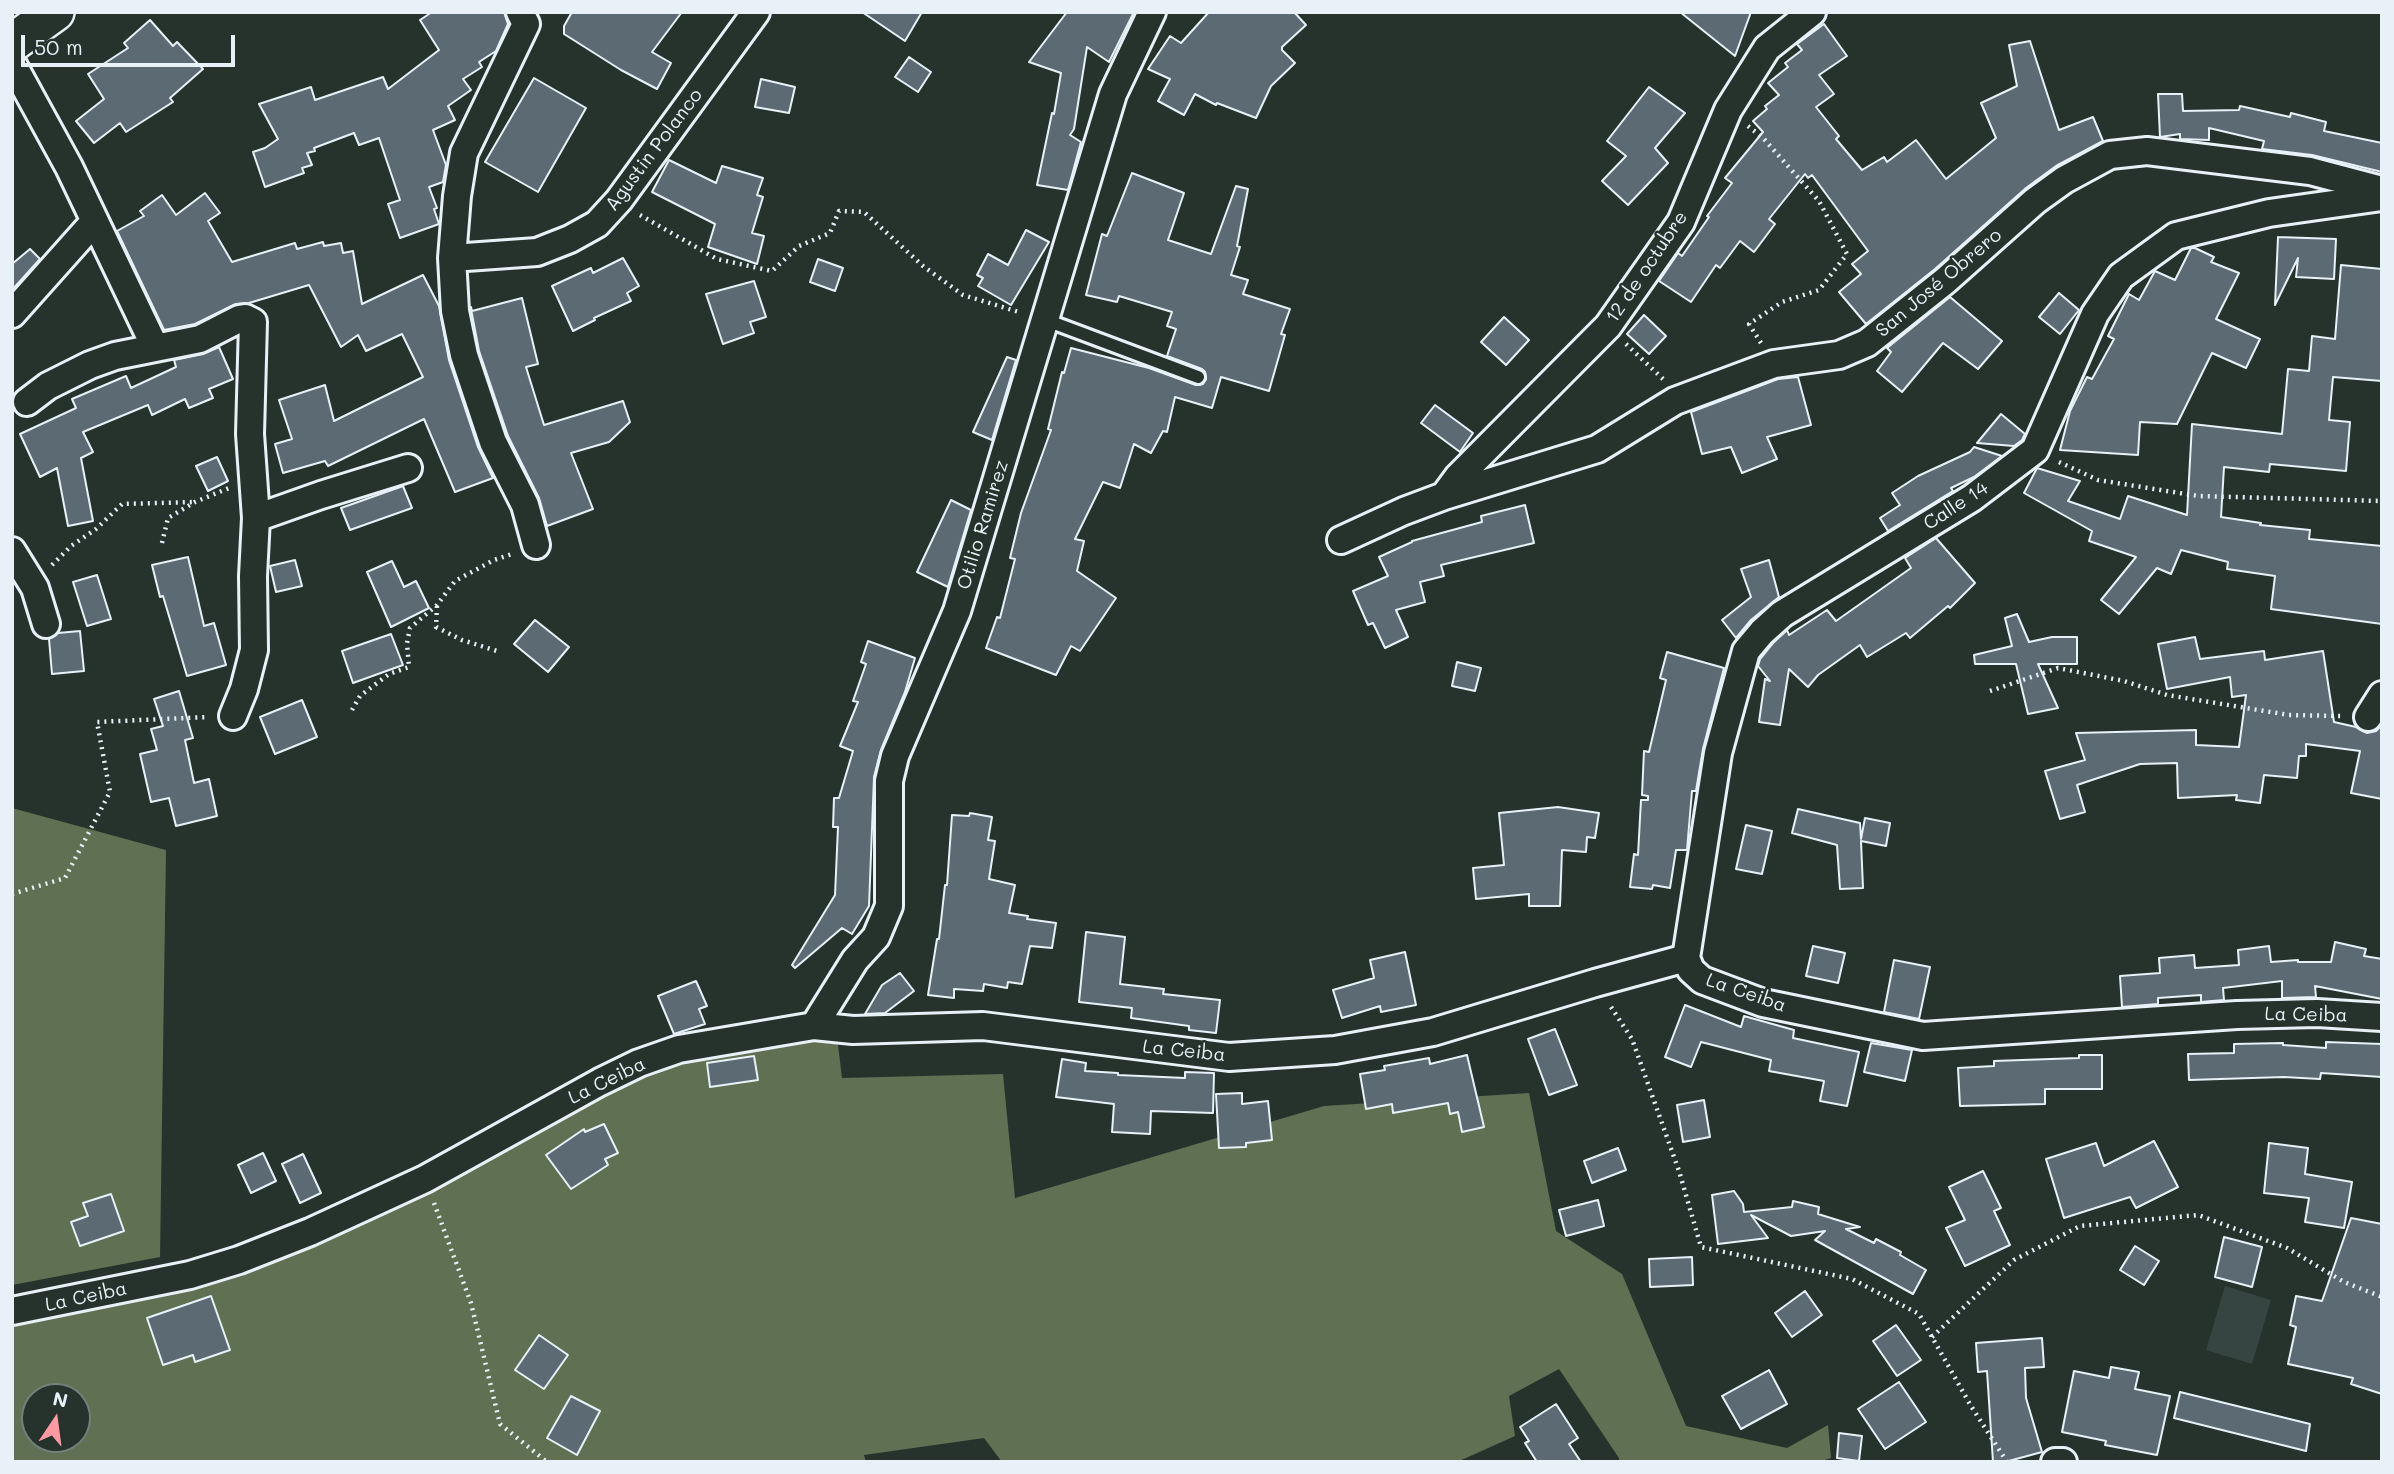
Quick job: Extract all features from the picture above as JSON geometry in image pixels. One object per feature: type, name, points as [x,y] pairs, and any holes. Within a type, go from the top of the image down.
[{"type":"street","points":[[12,43],[55,12]]},
{"type":"street","points":[[520,12],[526,24],[464,153],[457,195],[452,258],[455,311],[464,355],[493,442],[524,505],[536,545]]},
{"type":"street","name":"Agustin Polanco","points":[[452,258],[537,252],[570,239],[597,224],[620,200],[756,12]]},
{"type":"street","name":"Otilio Ramirez","points":[[814,1026],[855,960],[876,937],[889,906],[889,781],[895,756],[957,611],[1113,94],[1152,12]]},
{"type":"street","name":"12 de octubre","points":[[1444,496],[1458,477],[1608,327],[1681,222],[1728,110],[1767,48],[1812,12]]},
{"type":"street","points":[[12,63],[69,167],[155,347]]},
{"type":"street","name":"San José Obrero","points":[[1341,540],[1444,496],[1597,449],[1675,401],[1774,364],[1839,355],[1867,343],[1935,289],[2035,201],[2064,180],[2110,155],[2147,151],[2311,171],[2382,190]]},
{"type":"street","name":"Calle 14","points":[[1686,958],[1718,753],[1746,651],[1782,614],[1972,498],[2035,450],[2095,314],[2121,276],[2176,236],[2269,213],[2382,197]]},
{"type":"street","points":[[12,314],[94,222]]},
{"type":"street","points":[[27,402],[48,386],[115,356],[200,339],[239,319],[245,318],[253,322],[250,434],[256,518],[253,576],[254,650],[244,689],[233,716]]},
{"type":"street","points":[[256,518],[408,468]]},
{"type":"street","points":[[12,551],[35,587],[46,624]]},
{"type":"street","name":"La Ceiba","points":[[12,1311],[190,1275],[239,1261],[310,1233],[425,1179],[639,1063],[679,1049],[814,1026],[853,1030],[983,1026],[1229,1057],[1335,1050],[1433,1032],[1686,958],[1690,970],[1702,980],[1763,1003],[1923,1036],[2237,1015],[2317,1013],[2382,1017]]},
{"type":"street","points":[[2055,1462],[2063,1462]]},
{"type":"lane","points":[[1046,320],[1198,377]]},
{"type":"path","points":[[1728,110],[1763,138],[1819,201],[1847,254],[1819,290],[1782,302],[1749,324],[1774,364]]},
{"type":"path","points":[[620,200],[651,223],[717,259],[772,271],[799,246],[830,233],[839,211],[864,212],[923,266],[963,295],[1046,320]]},
{"type":"path","points":[[1608,327],[1666,382],[1675,401]]},
{"type":"path","points":[[2035,450],[2098,480],[2199,496],[2382,501]]},
{"type":"path","points":[[162,543],[168,518],[195,502],[253,478]]},
{"type":"path","points":[[35,587],[63,554],[96,529],[122,504],[195,502]]},
{"type":"path","points":[[352,710],[360,696],[389,674],[410,667],[407,643],[410,628],[437,606],[455,581],[494,560],[536,545]]},
{"type":"path","points":[[437,606],[436,627],[462,640],[497,651]]},
{"type":"path","points":[[1990,691],[2057,668],[2124,681],[2167,695],[2289,715],[2375,706]]},
{"type":"path","points":[[12,894],[65,878],[110,792],[97,722],[233,716]]},
{"type":"path","points":[[1595,983],[1632,1039],[1679,1171],[1701,1247],[1852,1279],[1919,1314],[1971,1406],[2007,1462]]},
{"type":"path","points":[[425,1179],[471,1303],[500,1424],[547,1462]]},
{"type":"path","points":[[1932,1337],[2014,1259],[2080,1226],[2198,1214],[2287,1248],[2344,1282],[2382,1297]]},
{"type":"shaded area","points":[[2225,1286],[2271,1300],[2252,1364],[2206,1350]]},
{"type":"green space","points":[[12,808],[166,850],[160,1257],[12,1285]]},
{"type":"green space","points":[[835,1020],[842,1078],[1003,1074],[1015,1198],[1324,1106],[1529,1093],[1556,1231],[1622,1274],[1686,1426],[1787,1448],[1828,1425],[1831,1458],[1819,1462],[1619,1462],[1619,1458],[1559,1369],[1509,1396],[1515,1436],[1457,1462],[1002,1462],[984,1438],[864,1455],[866,1462],[12,1462],[12,1307],[193,1276],[653,1059]]},
{"type":"building","points":[[432,12],[504,12],[508,24],[496,51],[479,62],[482,67],[463,79],[471,90],[448,106],[455,120],[433,130],[446,165],[443,182],[429,187],[437,208],[434,209],[439,224],[400,238],[388,204],[400,200],[379,138],[359,145],[354,133],[314,148],[315,151],[307,153],[312,165],[302,168],[304,173],[265,187],[253,152],[278,139],[259,104],[311,87],[315,100],[383,77],[388,89],[439,50],[420,20]]},
{"type":"building","points":[[572,12],[682,12],[652,52],[671,63],[657,89],[564,34],[564,26]]},
{"type":"building","points":[[862,12],[922,12],[905,41]]},
{"type":"building","points":[[1067,12],[1134,12],[1109,62],[1087,47],[1074,129],[1070,135],[1081,142],[1068,190],[1037,185],[1061,73],[1029,62]]},
{"type":"building","points":[[1209,12],[1294,12],[1306,25],[1282,47],[1295,63],[1271,86],[1256,118],[1217,103],[1216,105],[1195,94],[1184,115],[1158,101],[1170,79],[1148,69],[1170,36],[1181,43]]},
{"type":"building","points":[[1680,12],[1751,12],[1735,56]]},
{"type":"building","points":[[150,20],[173,46],[177,42],[203,69],[170,98],[173,102],[126,132],[120,123],[94,143],[76,121],[104,99],[88,74],[128,48],[124,43]]},
{"type":"building","points":[[1824,24],[1847,56],[1819,75],[1834,94],[1816,107],[1839,136],[1836,139],[1862,170],[1884,157],[1887,162],[1916,140],[1946,179],[1996,138],[1981,103],[2017,86],[2009,45],[2030,41],[2059,130],[2093,117],[2103,141],[2056,166],[2026,188],[1935,269],[1866,324],[1839,292],[1861,274],[1852,264],[1868,251],[1812,175],[1808,178],[1805,174],[1769,219],[1775,224],[1754,252],[1740,241],[1720,268],[1716,265],[1691,302],[1659,281],[1678,253],[1682,256],[1732,183],[1725,178],[1763,132],[1753,121],[1767,109],[1765,106],[1779,95],[1768,83],[1788,67],[1785,63],[1802,50],[1797,44]]},
{"type":"building","points":[[909,57],[931,72],[918,92],[895,77]]},
{"type":"building","points":[[534,78],[586,108],[538,192],[485,162]]},
{"type":"building","points":[[761,79],[795,87],[789,113],[755,107]]},
{"type":"building","points":[[1649,87],[1685,113],[1655,148],[1668,163],[1628,205],[1602,181],[1626,156],[1607,141]]},
{"type":"building","points":[[2158,94],[2182,94],[2183,111],[2239,110],[2240,106],[2290,117],[2291,113],[2326,122],[2324,131],[2382,143],[2382,172],[2312,155],[2262,149],[2264,141],[2209,128],[2209,140],[2180,139],[2180,134],[2160,137]]},
{"type":"building","points":[[669,160],[716,183],[722,166],[763,178],[757,195],[763,197],[752,233],[764,236],[757,264],[708,247],[715,224],[652,192]]},
{"type":"building","points":[[1132,173],[1184,193],[1168,240],[1211,254],[1236,186],[1248,189],[1237,246],[1240,247],[1231,275],[1248,280],[1243,294],[1290,309],[1281,334],[1285,335],[1269,391],[1221,377],[1212,408],[1175,397],[1167,432],[1163,431],[1151,453],[1134,444],[1120,488],[1103,482],[1075,539],[1084,541],[1077,571],[1116,598],[1080,651],[1071,646],[1056,675],[986,648],[997,617],[1000,618],[1015,559],[1010,558],[1021,513],[1051,430],[1048,429],[1062,372],[1064,373],[1071,348],[1149,368],[1196,385],[1203,384],[1206,379],[1202,369],[1167,356],[1176,329],[1167,326],[1172,312],[1119,296],[1117,302],[1086,295],[1102,234],[1107,236]]},
{"type":"building","points":[[205,193],[220,213],[208,221],[232,262],[295,243],[297,249],[323,242],[324,246],[341,243],[343,253],[353,251],[362,304],[423,275],[439,306],[449,360],[478,447],[493,478],[455,492],[424,419],[328,466],[325,461],[283,473],[275,444],[292,439],[279,400],[325,385],[334,421],[423,377],[402,334],[366,351],[358,335],[341,347],[309,285],[249,303],[236,304],[195,324],[164,330],[117,231],[144,216],[140,211],[162,195],[176,215]]},
{"type":"building","points":[[1026,230],[1049,242],[1011,305],[978,286],[983,278],[977,275],[988,254],[1008,265]]},
{"type":"building","points":[[2278,237],[2336,239],[2334,279],[2296,277],[2298,258],[2275,305]]},
{"type":"building","points":[[2191,248],[2214,257],[2211,262],[2239,273],[2216,319],[2260,339],[2246,368],[2212,353],[2177,424],[2140,422],[2138,455],[2060,450],[2070,411],[2087,377],[2092,379],[2114,339],[2108,336],[2129,294],[2139,300],[2155,271],[2175,280]]},
{"type":"building","points":[[30,249],[40,259],[12,290],[12,264]]},
{"type":"building","points":[[623,258],[639,286],[627,293],[631,301],[573,331],[552,286],[591,268],[593,273]]},
{"type":"building","points":[[818,259],[843,268],[835,291],[810,282]]},
{"type":"building","points":[[2341,265],[2382,269],[2382,381],[2333,377],[2329,420],[2350,422],[2346,471],[2270,464],[2269,472],[2224,467],[2221,517],[2261,523],[2260,525],[2310,530],[2309,539],[2382,546],[2382,624],[2271,609],[2275,576],[2227,569],[2228,562],[2181,550],[2171,574],[2157,568],[2119,614],[2101,600],[2136,557],[2089,541],[2092,531],[2024,493],[2037,468],[2080,481],[2068,501],[2120,519],[2128,496],[2187,515],[2192,424],[2282,434],[2288,369],[2309,371],[2312,336],[2335,339]]},
{"type":"building","points":[[754,281],[766,317],[750,322],[754,333],[723,344],[706,294]]},
{"type":"building","points":[[2059,293],[2079,310],[2060,334],[2039,317]]},
{"type":"building","points":[[1950,297],[2002,341],[1978,369],[1943,343],[1902,392],[1877,371],[1891,352],[1887,348]]},
{"type":"building","points":[[522,298],[538,364],[526,367],[544,425],[623,401],[630,422],[609,442],[571,453],[593,509],[547,526],[539,498],[508,436],[479,351],[471,309],[472,311]]},
{"type":"building","points":[[1644,315],[1666,336],[1649,354],[1627,334]]},
{"type":"building","points":[[1504,317],[1529,340],[1506,365],[1481,342]]},
{"type":"building","points":[[219,347],[233,379],[209,389],[213,398],[189,408],[185,399],[152,415],[148,405],[83,432],[93,452],[81,458],[93,521],[68,526],[57,468],[40,477],[20,434],[76,408],[72,399],[126,376],[131,388],[176,367],[174,360],[203,354]]},
{"type":"building","points":[[1007,357],[1016,360],[992,440],[973,432]]},
{"type":"building","points":[[1798,377],[1811,425],[1767,437],[1777,459],[1742,473],[1731,447],[1702,454],[1691,412],[1778,379]]},
{"type":"building","points":[[1435,405],[1473,433],[1460,452],[1421,423]]},
{"type":"building","points":[[2001,414],[2025,434],[2022,440],[2014,446],[1977,443]]},
{"type":"building","points":[[1974,447],[2002,456],[1974,477],[1951,488],[1953,491],[1888,531],[1880,518],[1900,505],[1892,493],[1918,476],[1970,452]]},
{"type":"building","points":[[217,457],[228,481],[208,491],[196,466]]},
{"type":"building","points":[[403,486],[412,508],[350,530],[341,508]]},
{"type":"building","points":[[951,500],[971,510],[948,587],[917,572]]},
{"type":"building","points":[[1525,505],[1534,543],[1441,565],[1444,576],[1420,582],[1425,602],[1396,610],[1408,637],[1385,648],[1373,623],[1368,625],[1353,591],[1388,576],[1379,557],[1412,541],[1482,522],[1481,516]]},
{"type":"building","points":[[1936,538],[1975,583],[1950,608],[1948,606],[1910,638],[1906,633],[1867,657],[1860,645],[1818,675],[1808,687],[1789,669],[1780,725],[1759,722],[1765,679],[1770,681],[1758,666],[1760,659],[1773,643],[1787,630],[1789,635],[1827,610],[1836,621],[1911,568],[1905,558]]},
{"type":"building","points":[[188,557],[204,626],[214,623],[226,665],[187,676],[152,565]]},
{"type":"building","points":[[295,560],[302,586],[276,592],[270,566]]},
{"type":"building","points":[[1769,560],[1779,597],[1751,620],[1736,638],[1722,620],[1751,597],[1741,569]]},
{"type":"building","points":[[392,561],[404,587],[416,581],[429,608],[391,627],[367,572]]},
{"type":"building","points":[[97,575],[111,619],[87,626],[73,582]]},
{"type":"building","points":[[2017,614],[2029,642],[2052,637],[2077,637],[2077,664],[2038,664],[2058,708],[2028,714],[2016,664],[1975,664],[1974,655],[2012,646],[2005,618]]},
{"type":"building","points":[[535,620],[569,647],[548,672],[514,644]]},
{"type":"building","points":[[80,631],[84,671],[52,674],[49,639],[58,633]]},
{"type":"building","points":[[391,634],[403,665],[353,683],[342,651]]},
{"type":"building","points":[[2195,637],[2200,659],[2264,651],[2265,660],[2323,651],[2334,722],[2356,727],[2367,733],[2376,731],[2382,725],[2382,799],[2351,793],[2360,751],[2306,744],[2306,756],[2299,756],[2297,778],[2264,775],[2260,803],[2236,800],[2237,795],[2178,798],[2177,763],[2140,764],[2077,785],[2085,812],[2060,819],[2045,771],[2085,760],[2076,733],[2196,730],[2196,745],[2239,747],[2246,695],[2232,697],[2230,677],[2167,689],[2158,644]]},
{"type":"building","points":[[868,641],[915,658],[905,692],[881,750],[874,777],[869,906],[852,934],[842,928],[795,968],[792,965],[835,895],[838,827],[833,827],[834,798],[839,798],[853,751],[840,746],[858,702],[853,701],[866,664],[861,662]]},
{"type":"building","points":[[1667,652],[1724,668],[1703,749],[1696,791],[1692,791],[1687,850],[1676,850],[1670,888],[1653,885],[1652,889],[1630,887],[1634,854],[1638,855],[1641,800],[1648,800],[1648,796],[1642,795],[1644,751],[1649,752],[1666,680],[1660,678]]},
{"type":"building","points":[[1457,662],[1481,668],[1475,691],[1452,686]]},
{"type":"building","points":[[179,691],[193,738],[185,740],[194,783],[209,779],[217,816],[176,826],[169,798],[151,802],[140,754],[157,750],[151,729],[163,726],[154,699]]},
{"type":"building","points":[[302,700],[317,737],[275,754],[260,717]]},
{"type":"building","points":[[1558,807],[1599,813],[1595,838],[1587,837],[1586,852],[1562,850],[1560,906],[1529,906],[1529,894],[1476,899],[1473,868],[1504,865],[1499,813]]},
{"type":"building","points":[[1798,809],[1860,823],[1861,839],[1865,818],[1890,823],[1886,846],[1861,841],[1863,888],[1840,889],[1837,845],[1792,833]]},
{"type":"building","points":[[970,813],[992,817],[988,840],[995,841],[989,879],[1015,885],[1009,913],[1028,916],[1027,919],[1056,923],[1052,948],[1030,946],[1022,984],[1008,982],[1007,988],[984,984],[983,991],[954,989],[954,998],[928,995],[947,885],[952,815],[969,816]]},
{"type":"building","points":[[1746,825],[1772,831],[1762,874],[1736,869]]},
{"type":"building","points":[[1086,932],[1125,937],[1120,984],[1164,989],[1163,994],[1220,1000],[1216,1033],[1189,1030],[1189,1026],[1131,1018],[1132,1008],[1079,1002]]},
{"type":"building","points":[[2335,942],[2366,949],[2364,956],[2382,959],[2382,999],[2315,986],[2316,997],[2282,998],[2282,981],[2223,988],[2224,1000],[2201,1002],[2201,995],[2158,998],[2158,1004],[2122,1007],[2120,976],[2160,973],[2159,958],[2194,955],[2195,968],[2239,965],[2238,950],[2269,946],[2271,962],[2331,962]]},
{"type":"building","points":[[1813,946],[1845,953],[1838,983],[1806,976]]},
{"type":"building","points":[[1405,952],[1416,1005],[1381,1012],[1380,1006],[1342,1018],[1333,990],[1374,978],[1370,960]]},
{"type":"building","points":[[1894,960],[1930,967],[1919,1019],[1884,1012]]},
{"type":"building","points":[[900,973],[914,991],[885,1013],[865,1014],[882,985]]},
{"type":"building","points":[[696,981],[707,1006],[699,1009],[705,1024],[674,1034],[658,996]]},
{"type":"building","points":[[1685,1005],[1741,1027],[1744,1016],[1794,1030],[1793,1038],[1859,1052],[1847,1106],[1820,1101],[1824,1081],[1769,1071],[1771,1060],[1701,1042],[1691,1067],[1665,1057]]},
{"type":"building","points":[[1555,1029],[1577,1085],[1549,1095],[1528,1039]]},
{"type":"building","points":[[2326,1042],[2382,1044],[2382,1077],[2321,1073],[2320,1079],[2284,1077],[2189,1080],[2188,1054],[2234,1053],[2234,1044],[2283,1043],[2326,1048]]},
{"type":"building","points":[[1871,1043],[1912,1050],[1905,1081],[1864,1072]]},
{"type":"building","points":[[1467,1055],[1484,1127],[1462,1132],[1458,1112],[1450,1114],[1448,1103],[1393,1113],[1392,1104],[1366,1109],[1360,1074],[1385,1070],[1384,1066],[1429,1058],[1430,1064]]},
{"type":"building","points":[[2079,1055],[2102,1055],[2102,1089],[2045,1089],[2045,1104],[1960,1106],[1958,1068],[1994,1066],[1994,1061],[2079,1058]]},
{"type":"building","points":[[754,1056],[758,1080],[710,1087],[707,1063]]},
{"type":"building","points":[[1062,1059],[1086,1063],[1085,1071],[1118,1075],[1185,1078],[1185,1072],[1214,1073],[1213,1113],[1151,1111],[1150,1134],[1112,1132],[1114,1104],[1056,1097]]},
{"type":"building","points":[[1242,1093],[1242,1104],[1268,1101],[1272,1140],[1246,1143],[1246,1147],[1219,1148],[1216,1094]]},
{"type":"building","points":[[1704,1100],[1710,1137],[1683,1142],[1677,1105]]},
{"type":"building","points":[[604,1124],[618,1153],[605,1159],[608,1165],[571,1189],[546,1155],[584,1129],[585,1132]]},
{"type":"building","points":[[2154,1141],[2178,1187],[2136,1208],[2130,1197],[2064,1218],[2046,1159],[2096,1143],[2104,1166]]},
{"type":"building","points":[[2269,1143],[2308,1148],[2305,1174],[2352,1182],[2344,1228],[2305,1222],[2309,1198],[2264,1193]]},
{"type":"building","points":[[1618,1148],[1626,1170],[1592,1183],[1584,1161]]},
{"type":"building","points":[[263,1153],[276,1181],[251,1193],[238,1165]]},
{"type":"building","points":[[303,1154],[321,1193],[300,1203],[282,1164]]},
{"type":"building","points":[[1983,1171],[2001,1208],[1994,1211],[2010,1245],[1965,1266],[1946,1228],[1965,1220],[1949,1187]]},
{"type":"building","points":[[1734,1191],[1743,1204],[1744,1212],[1792,1207],[1793,1201],[1819,1207],[1818,1214],[1860,1227],[1846,1229],[1874,1243],[1876,1239],[1901,1252],[1900,1255],[1926,1270],[1913,1294],[1815,1240],[1825,1231],[1791,1236],[1751,1215],[1768,1238],[1718,1244],[1712,1195]]},
{"type":"building","points":[[111,1194],[124,1231],[80,1246],[71,1222],[88,1216],[83,1203]]},
{"type":"building","points":[[1598,1200],[1604,1226],[1566,1236],[1559,1210]]},
{"type":"building","points":[[2351,1218],[2382,1224],[2382,1394],[2351,1384],[2353,1378],[2288,1364],[2296,1327],[2290,1325],[2296,1296],[2322,1301]]},
{"type":"building","points":[[2224,1237],[2262,1247],[2252,1287],[2215,1277]]},
{"type":"building","points":[[2135,1246],[2159,1261],[2144,1285],[2120,1270]]},
{"type":"building","points":[[1692,1257],[1693,1285],[1650,1287],[1649,1259]]},
{"type":"building","points":[[1805,1291],[1822,1315],[1792,1337],[1775,1313]]},
{"type":"building","points":[[211,1296],[230,1350],[195,1362],[193,1355],[163,1365],[147,1318]]},
{"type":"building","points":[[1896,1325],[1921,1360],[1897,1376],[1873,1341]]},
{"type":"building","points":[[539,1335],[568,1355],[544,1389],[515,1370]]},
{"type":"building","points":[[2042,1338],[2044,1367],[2025,1368],[2026,1398],[2042,1452],[2005,1462],[1993,1462],[1987,1371],[1978,1372],[1976,1343]]},
{"type":"building","points":[[2111,1367],[2139,1372],[2135,1389],[2170,1396],[2157,1455],[2105,1445],[2106,1441],[2062,1432],[2074,1371],[2109,1378]]},
{"type":"building","points":[[1769,1370],[1787,1404],[1741,1429],[1722,1396]]},
{"type":"building","points":[[1899,1382],[1926,1422],[1885,1449],[1858,1409]]},
{"type":"building","points":[[2180,1392],[2310,1424],[2306,1451],[2174,1418]]},
{"type":"building","points":[[571,1396],[600,1411],[577,1455],[547,1438]]},
{"type":"building","points":[[1556,1404],[1578,1438],[1569,1444],[1581,1462],[1537,1462],[1525,1443],[1529,1441],[1520,1427]]},
{"type":"building","points":[[1839,1433],[1862,1436],[1859,1461],[1837,1458]]}]
